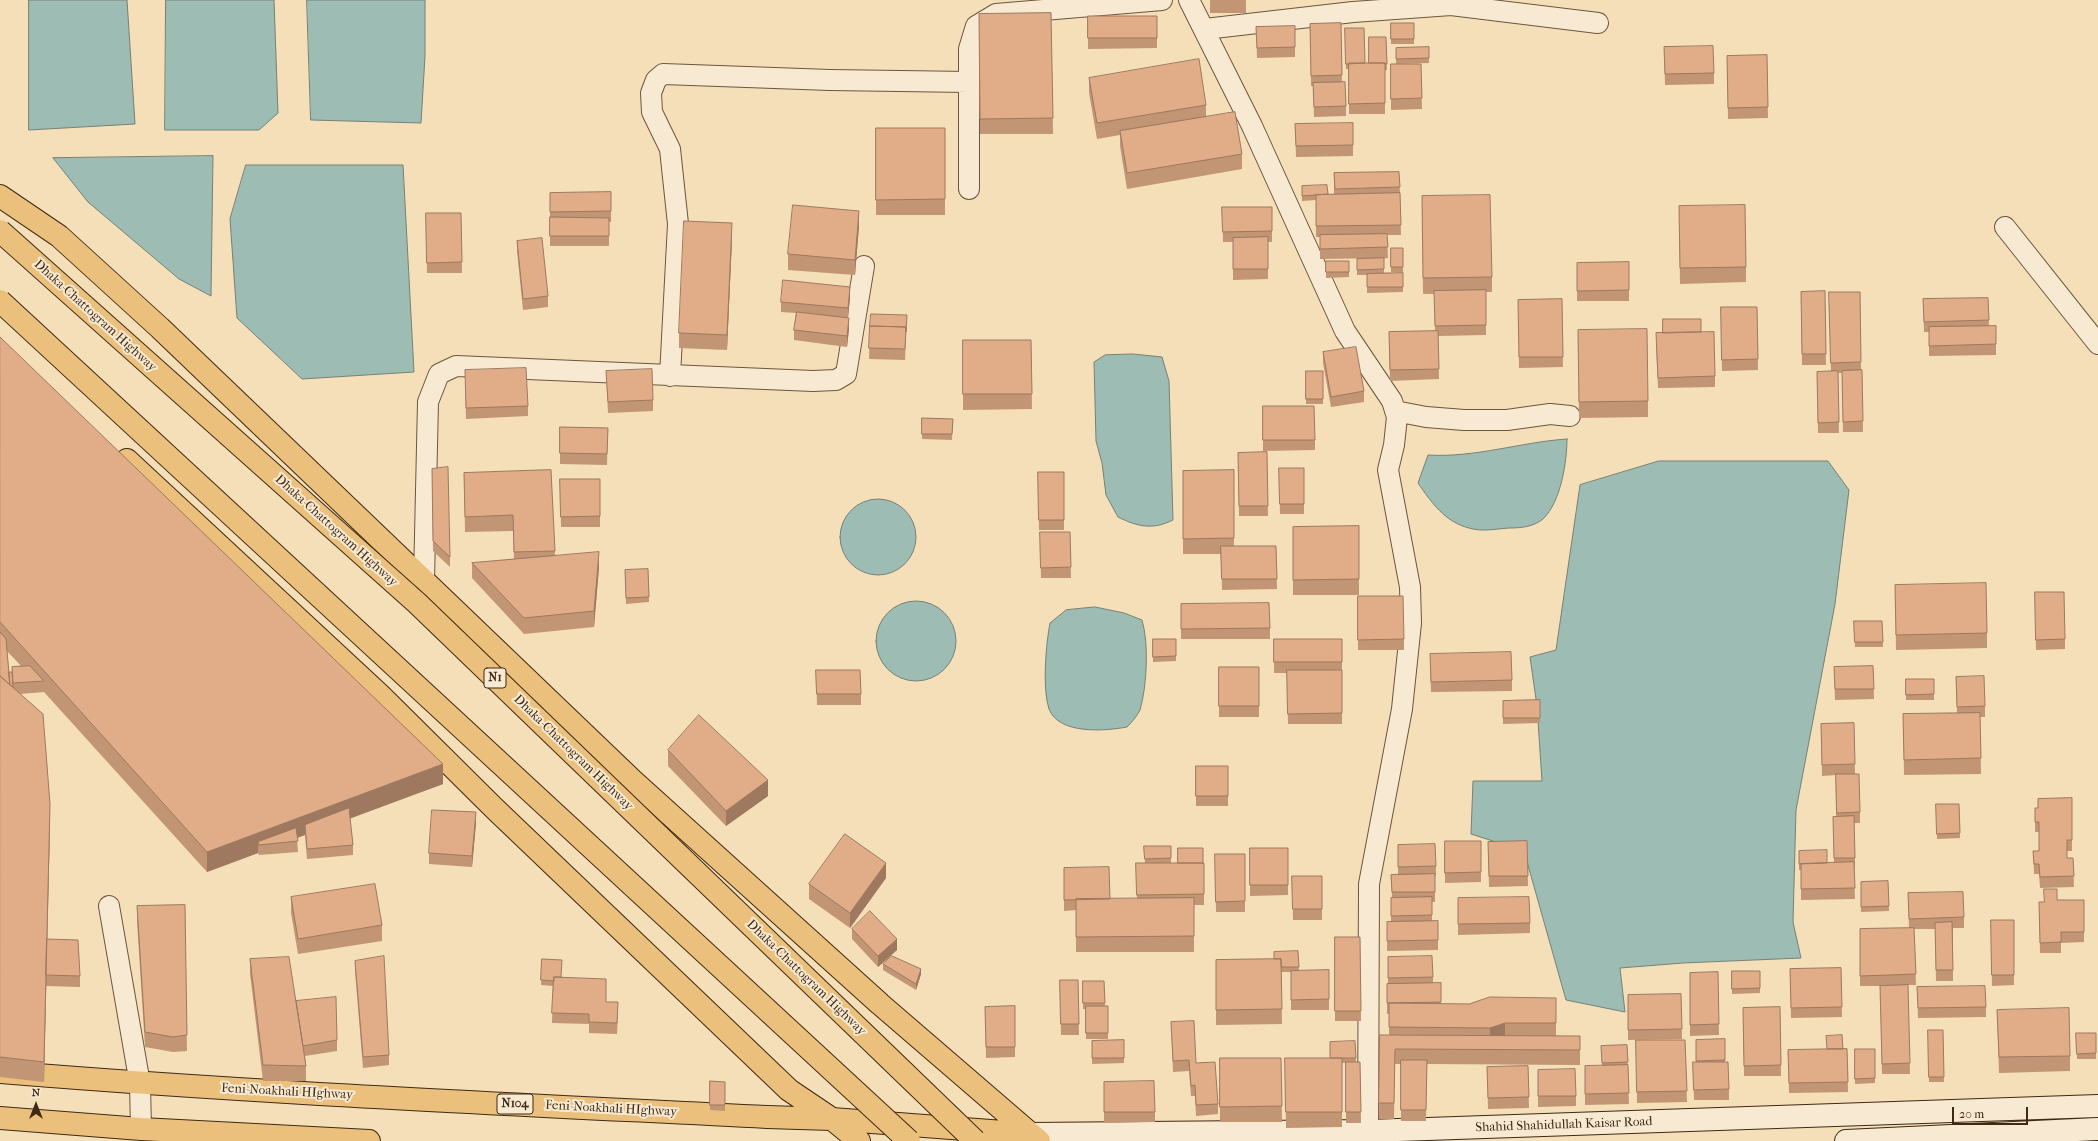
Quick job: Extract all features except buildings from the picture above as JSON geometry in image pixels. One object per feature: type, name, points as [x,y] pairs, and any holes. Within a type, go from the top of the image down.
[{"type":"highway","points":[[0,196],[59,236],[160,328],[633,781],[886,1009],[1034,1137]]},
{"type":"highway","name":"Dhaka-Chattogram Highway","points":[[0,231],[417,603],[975,1141]]},
{"type":"highway","points":[[0,302],[909,1141]]},
{"type":"highway","points":[[115,449],[380,695],[496,810],[789,1090],[832,1119],[859,1141]]},
{"type":"highway","name":"Feni-Noakhali HIghway","points":[[0,1072],[140,1084],[744,1116],[832,1119],[1034,1137]]},
{"type":"highway","points":[[0,1118],[242,1138],[368,1141]]},
{"type":"main road","name":"Shahid Shahidullah Kaisar Road","points":[[1034,1137],[1368,1136],[2098,1106]]},
{"type":"main road","points":[[1846,1141],[2098,1129]]},
{"type":"street","points":[[969,189],[969,49],[976,26],[996,14],[1162,0]]},
{"type":"street","points":[[1189,0],[1205,29],[1252,126],[1345,331],[1392,401],[1397,417],[1394,445],[1388,470],[1410,587],[1411,623],[1402,709],[1369,884],[1368,1136]]},
{"type":"street","points":[[1205,29],[1353,12],[1451,5],[1598,23]]},
{"type":"street","points":[[670,376],[678,224],[670,149],[652,112],[651,93],[656,80],[664,74],[830,80],[969,82]]},
{"type":"street","points":[[2004,227],[2098,344]]},
{"type":"street","points":[[424,580],[428,402],[439,374],[456,366],[670,376],[813,381],[836,380],[846,374],[864,266]]},
{"type":"street","points":[[1395,411],[1426,417],[1464,420],[1507,420],[1550,414],[1570,416]]},
{"type":"street","points":[[109,906],[140,1084],[141,1129]]},
{"type":"water","points":[[29,0],[127,0],[135,124],[29,130]]},
{"type":"water","points":[[166,0],[274,0],[278,113],[259,130],[165,130]]},
{"type":"water","points":[[307,0],[425,0],[425,56],[421,123],[311,120]]},
{"type":"water","points":[[213,156],[211,296],[179,279],[88,202],[53,158]]},
{"type":"water","points":[[246,165],[403,165],[414,372],[302,379],[237,318],[230,219]]},
{"type":"water","points":[[1133,354],[1162,357],[1169,381],[1173,520],[1152,526],[1139,525],[1118,517],[1106,495],[1102,463],[1096,441],[1094,362],[1105,355]]},
{"type":"water","points":[[1567,439],[1566,458],[1559,492],[1549,512],[1539,522],[1531,525],[1518,528],[1484,530],[1460,525],[1439,510],[1418,483],[1428,455],[1481,452],[1532,443]]},
{"type":"water","points":[[1659,461],[1828,461],[1849,490],[1835,604],[1796,810],[1793,922],[1801,958],[1683,963],[1620,968],[1625,1012],[1566,1000],[1524,851],[1471,834],[1473,781],[1542,781],[1537,706],[1530,657],[1556,650],[1580,485]]},
{"type":"water","points":[[878,499],[893,502],[905,510],[913,522],[916,537],[913,552],[905,564],[893,572],[878,575],[863,572],[851,564],[843,552],[840,537],[843,522],[851,510],[863,502]]},
{"type":"water","points":[[908,601],[924,601],[945,612],[956,633],[956,649],[945,670],[924,681],[908,681],[894,675],[887,670],[882,663],[876,649],[876,633],[882,619],[887,612],[894,607]]},
{"type":"water","points":[[1095,607],[1124,613],[1142,620],[1146,640],[1146,677],[1140,710],[1127,727],[1096,730],[1073,727],[1062,723],[1054,717],[1049,709],[1045,678],[1047,642],[1050,623],[1066,610]]}]
